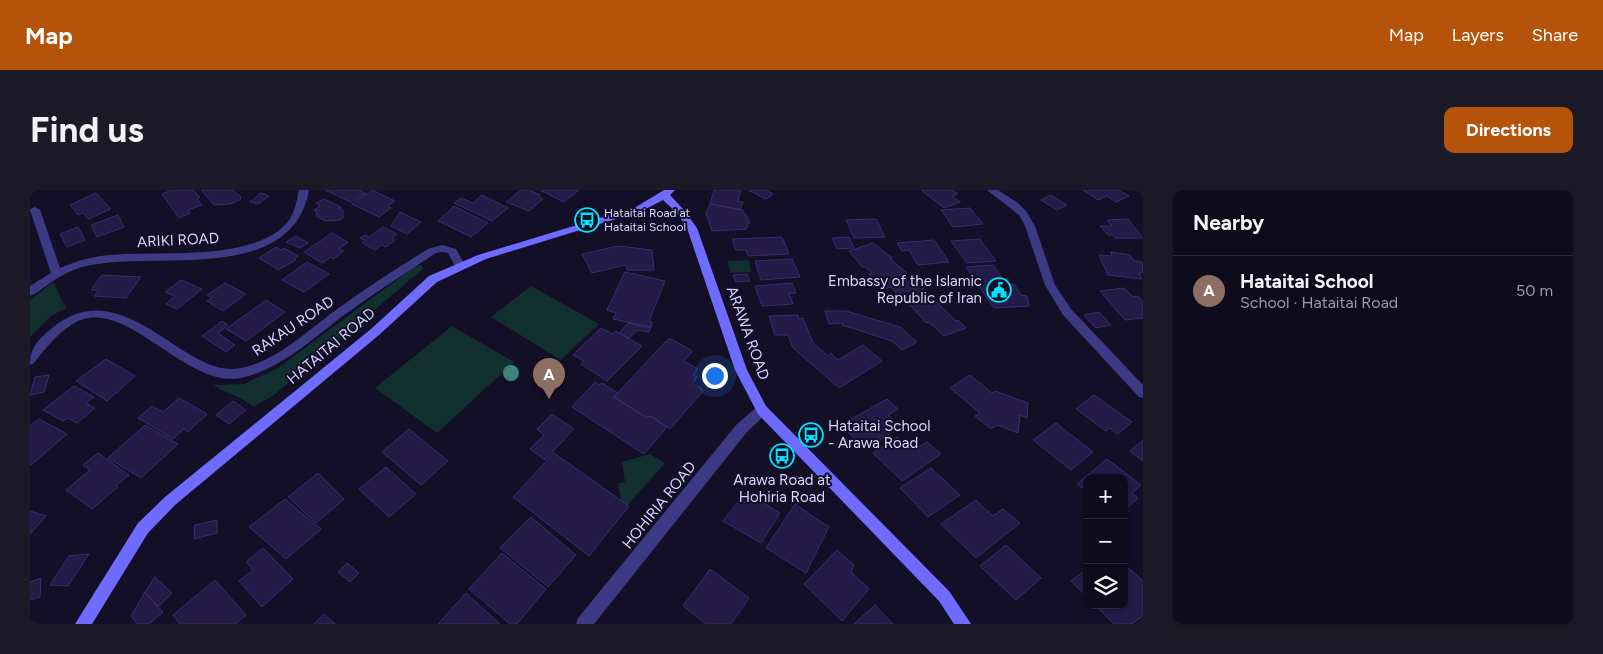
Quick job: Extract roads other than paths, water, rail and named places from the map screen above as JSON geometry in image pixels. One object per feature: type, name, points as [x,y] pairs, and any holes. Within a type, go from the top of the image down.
[{"type":"street","name":"ARIKI ROAD","points":[[30,292],[57,275],[86,262],[219,253],[248,249],[272,238],[291,224],[302,202],[304,190]]},
{"type":"street","points":[[992,190],[1016,205],[1023,213],[1030,226],[1050,285],[1067,312],[1143,393]]},
{"type":"street","name":"HATAITAI ROAD","points":[[82,624],[143,528],[170,501],[375,332],[433,279],[460,265],[625,214],[667,193]]},
{"type":"street","name":"ARAWA ROAD","points":[[667,193],[692,228],[741,370],[762,410],[944,596],[963,624]]},
{"type":"street","points":[[35,210],[57,275]]},
{"type":"street","name":"RAKAU ROAD","points":[[30,360],[50,334],[61,324],[75,318],[101,312],[135,326],[204,368],[227,374],[241,373],[257,368],[277,358],[351,304],[432,251],[442,248],[452,251],[460,265]]},
{"type":"street","name":"HOHIRIA ROAD","points":[[584,624],[742,428],[762,410]]},
{"type":"place","name":"Hataitai Road at Hataitai School","points":[[587,220]]},
{"type":"place","name":"Embassy of the Islamic Republic of Iran","points":[[999,290]]},
{"type":"place","name":"Hataitai School","points":[[549,399]]},
{"type":"place","name":"Hataitai School - Arawa Road","points":[[811,435]]},
{"type":"place","name":"Arawa Road at Hohiria Road","points":[[782,456]]}]
